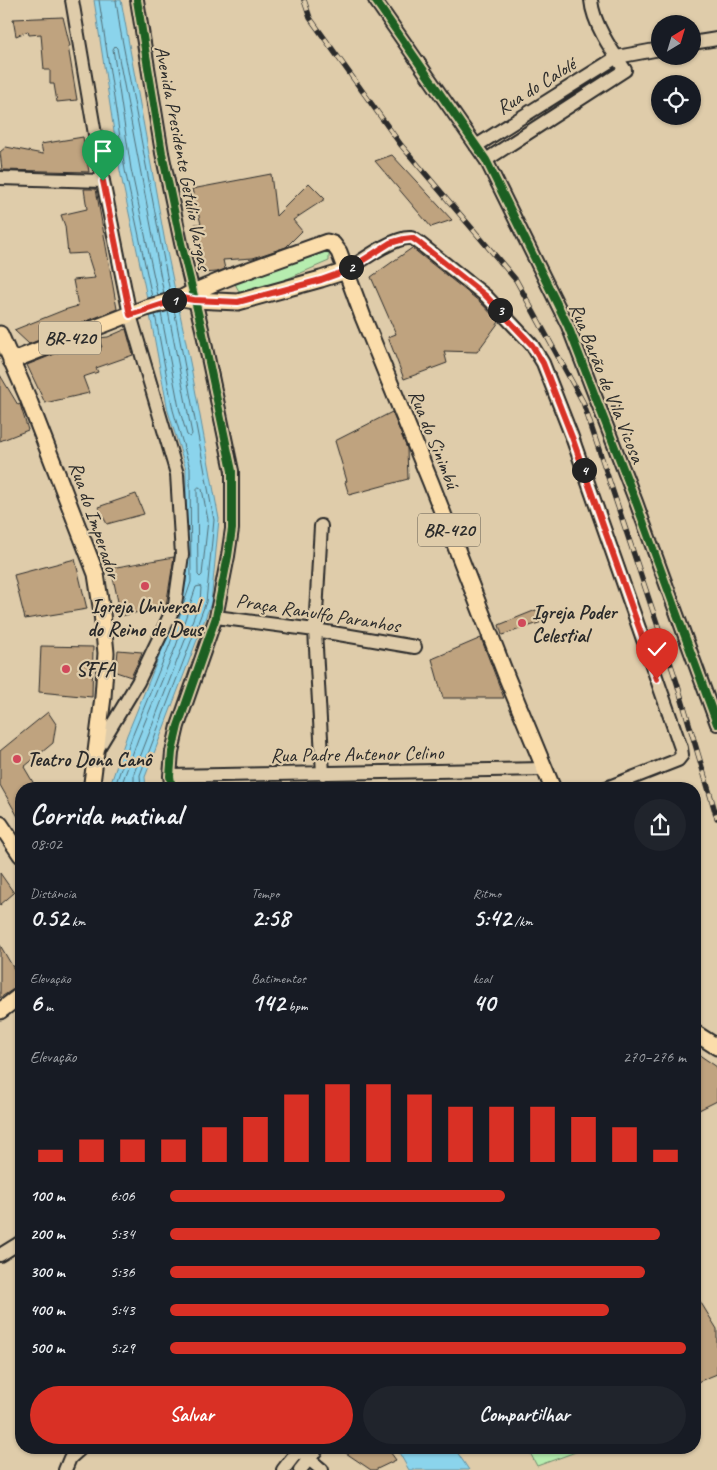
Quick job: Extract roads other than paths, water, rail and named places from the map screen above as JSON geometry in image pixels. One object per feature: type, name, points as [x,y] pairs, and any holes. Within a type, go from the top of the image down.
[{"type":"main road","name":"BR-420","points":[[6,363],[146,308],[187,297],[232,276],[327,242],[336,247],[346,271],[321,280],[238,302],[187,297]]},
{"type":"main road","name":"Rua do Sinimbú","points":[[346,271],[362,317],[434,492],[507,678],[551,782]]},
{"type":"main road","points":[[232,276],[229,282],[229,289],[231,295],[238,302]]},
{"type":"main road","name":"Rua do Imperador","points":[[0,334],[6,363],[28,398],[96,574],[106,652],[103,697],[92,782]]},
{"type":"main road","points":[[0,824],[15,846]]},
{"type":"main road","points":[[0,1011],[15,1000]]},
{"type":"main road","points":[[701,1038],[717,1048]]},
{"type":"street","points":[[72,0],[103,181],[130,315],[177,474],[182,555],[175,605],[138,682],[96,753]]},
{"type":"street","name":"Avenida Presidente Getúlio Vargas","points":[[137,0],[162,153],[181,243],[187,297],[232,471],[232,529],[216,617],[178,726],[172,752],[171,782]]},
{"type":"street","name":"Rua Barão de Vila Vicosa","points":[[375,0],[486,160],[568,326],[636,502],[717,724]]},
{"type":"street","points":[[592,0],[592,8],[598,25],[617,57],[651,51]]},
{"type":"street","points":[[701,41],[717,38]]},
{"type":"street","name":"Rua do Calolé","points":[[476,146],[617,57],[625,70],[486,160]]},
{"type":"street","points":[[0,178],[103,181]]},
{"type":"street","points":[[346,271],[390,243],[412,238],[486,296],[532,345],[543,363],[572,437],[681,748],[682,755],[678,760],[622,782]]},
{"type":"street","points":[[321,526],[315,630],[323,774]]},
{"type":"street","name":"Praça Ranulfo Paranhos","points":[[216,617],[315,630],[415,648]]},
{"type":"street","name":"Rua Padre Antenor Celino","points":[[170,776],[546,769]]},
{"type":"street","points":[[0,1255],[15,1246]]},
{"type":"street","points":[[65,1470],[70,1458],[74,1454]]},
{"type":"street","points":[[283,1470],[295,1454]]},
{"type":"street","points":[[300,1470],[313,1454],[322,1470]]},
{"type":"water","points":[[94,0],[121,0],[165,242],[191,367],[219,519],[211,603],[145,777],[145,782],[111,782],[127,735],[165,642],[186,582],[186,469],[168,411],[145,288],[120,171]]},
{"type":"water","points":[[400,1454],[458,1454],[469,1470],[409,1470]]},
{"type":"railway","points":[[304,0],[310,18],[401,145],[516,280],[583,402],[677,683],[717,818]]},
{"type":"place","name":"Igreja Universal do Reino de Deus","points":[[145,586]]},
{"type":"place","name":"Igreja Poder Celestial","points":[[522,623]]},
{"type":"place","name":"SFFA","points":[[66,669]]},
{"type":"place","name":"Teatro Dona Canô","points":[[17,759]]}]
